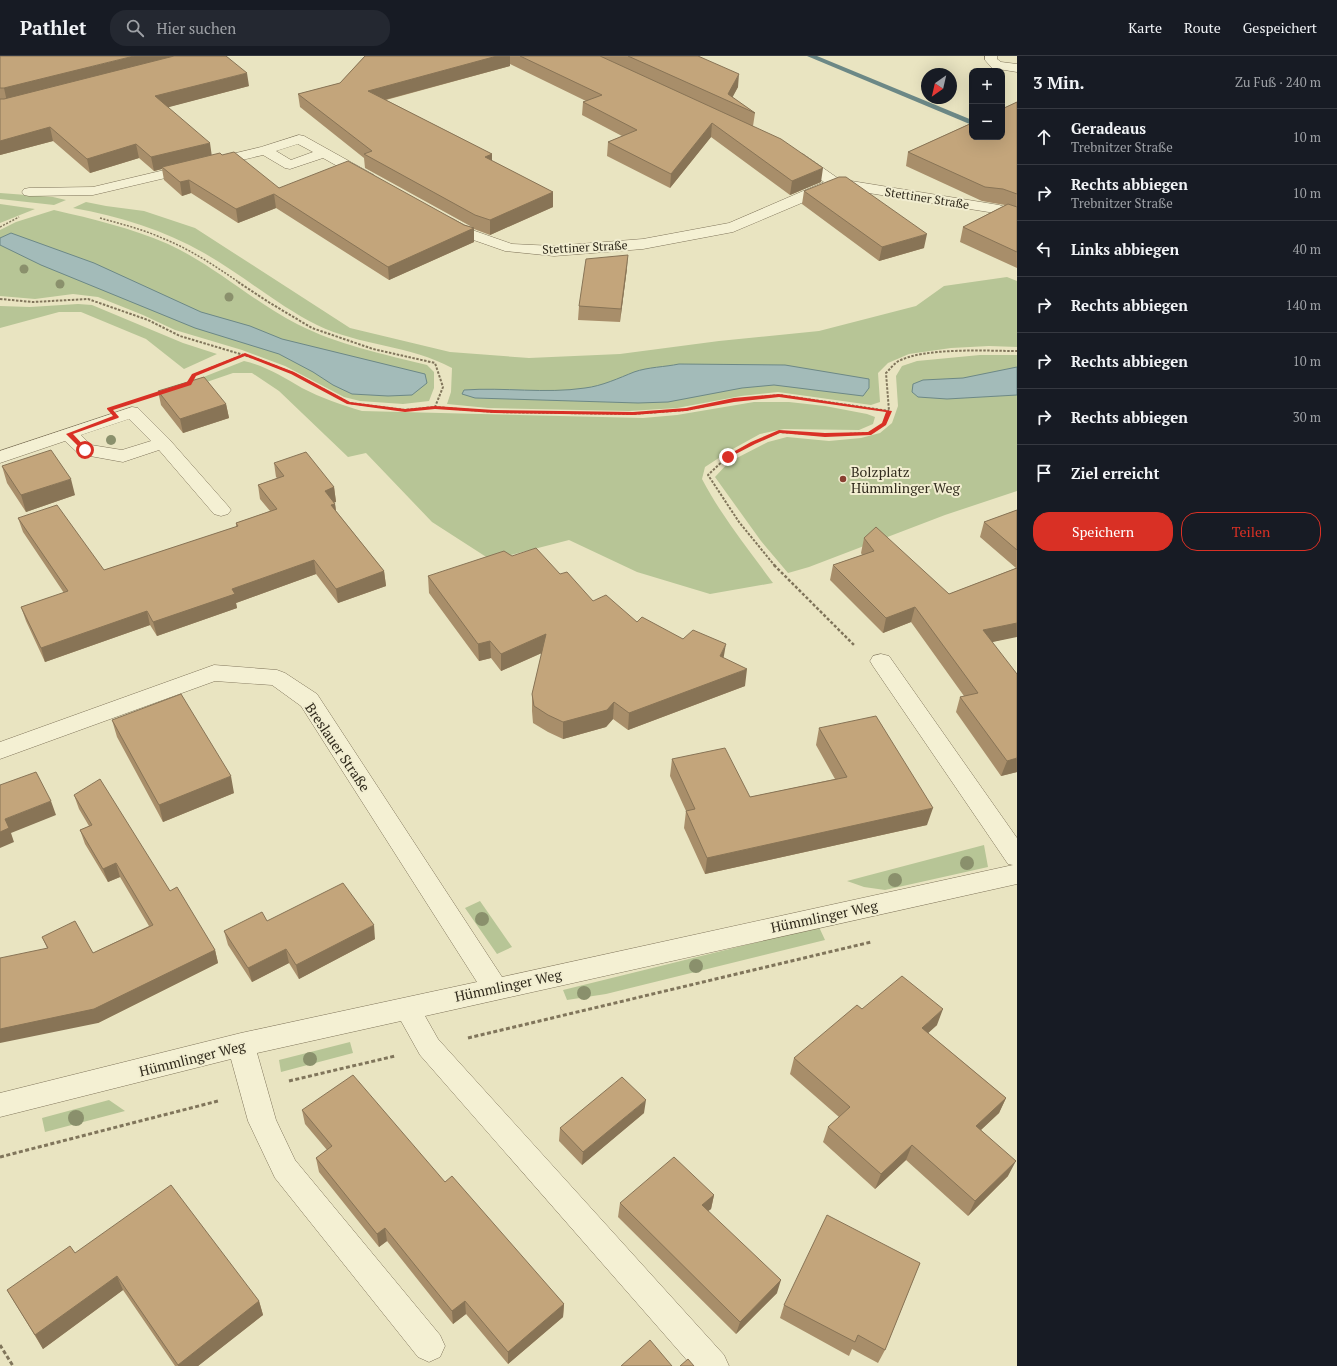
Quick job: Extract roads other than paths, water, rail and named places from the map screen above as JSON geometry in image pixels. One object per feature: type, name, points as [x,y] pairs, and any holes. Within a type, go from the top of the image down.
[{"type":"street","points":[[991,56],[991,60],[997,65],[1017,68]]},
{"type":"street","points":[[29,192],[93,191],[265,150],[299,139],[380,184]]},
{"type":"street","name":"Stettiner Straße","points":[[785,148],[836,183],[999,209],[1017,217]]},
{"type":"street","points":[[265,150],[290,165],[324,153]]},
{"type":"street","name":"Stettiner Straße","points":[[435,215],[470,234],[510,248],[554,251],[643,244],[733,227],[836,183]]},
{"type":"street","points":[[0,457],[132,412],[163,443],[221,510]]},
{"type":"street","points":[[69,434],[85,450],[123,456],[163,443]]},
{"type":"street","points":[[881,661],[1017,857]]},
{"type":"street","name":"Breslauer Straße","points":[[0,751],[214,673],[277,678],[309,700],[495,988]]},
{"type":"street","name":"Hümmlinger Weg","points":[[0,1105],[241,1045],[1017,874]]},
{"type":"street","points":[[407,1008],[429,1047],[713,1366]]},
{"type":"street","points":[[241,1045],[262,1121],[285,1169],[429,1346]]},
{"type":"water","points":[[11,233],[94,263],[201,312],[250,326],[282,339],[425,374],[427,383],[412,395],[388,396],[352,394],[333,385],[313,372],[279,354],[195,328],[41,265],[0,245],[0,238]]},
{"type":"water","points":[[679,364],[785,365],[869,379],[869,388],[863,396],[774,385],[742,388],[668,402],[638,403],[475,398],[462,394],[464,390],[479,389],[570,390],[585,388],[604,384],[639,370]]},
{"type":"water","points":[[1017,367],[1017,395],[947,399],[918,397],[912,392],[913,384],[923,380],[963,378]]},
{"type":"waterway","points":[[811,56],[969,122]]},
{"type":"place","name":"Bolzplatz Hümmlinger Weg","points":[[843,479]]}]
